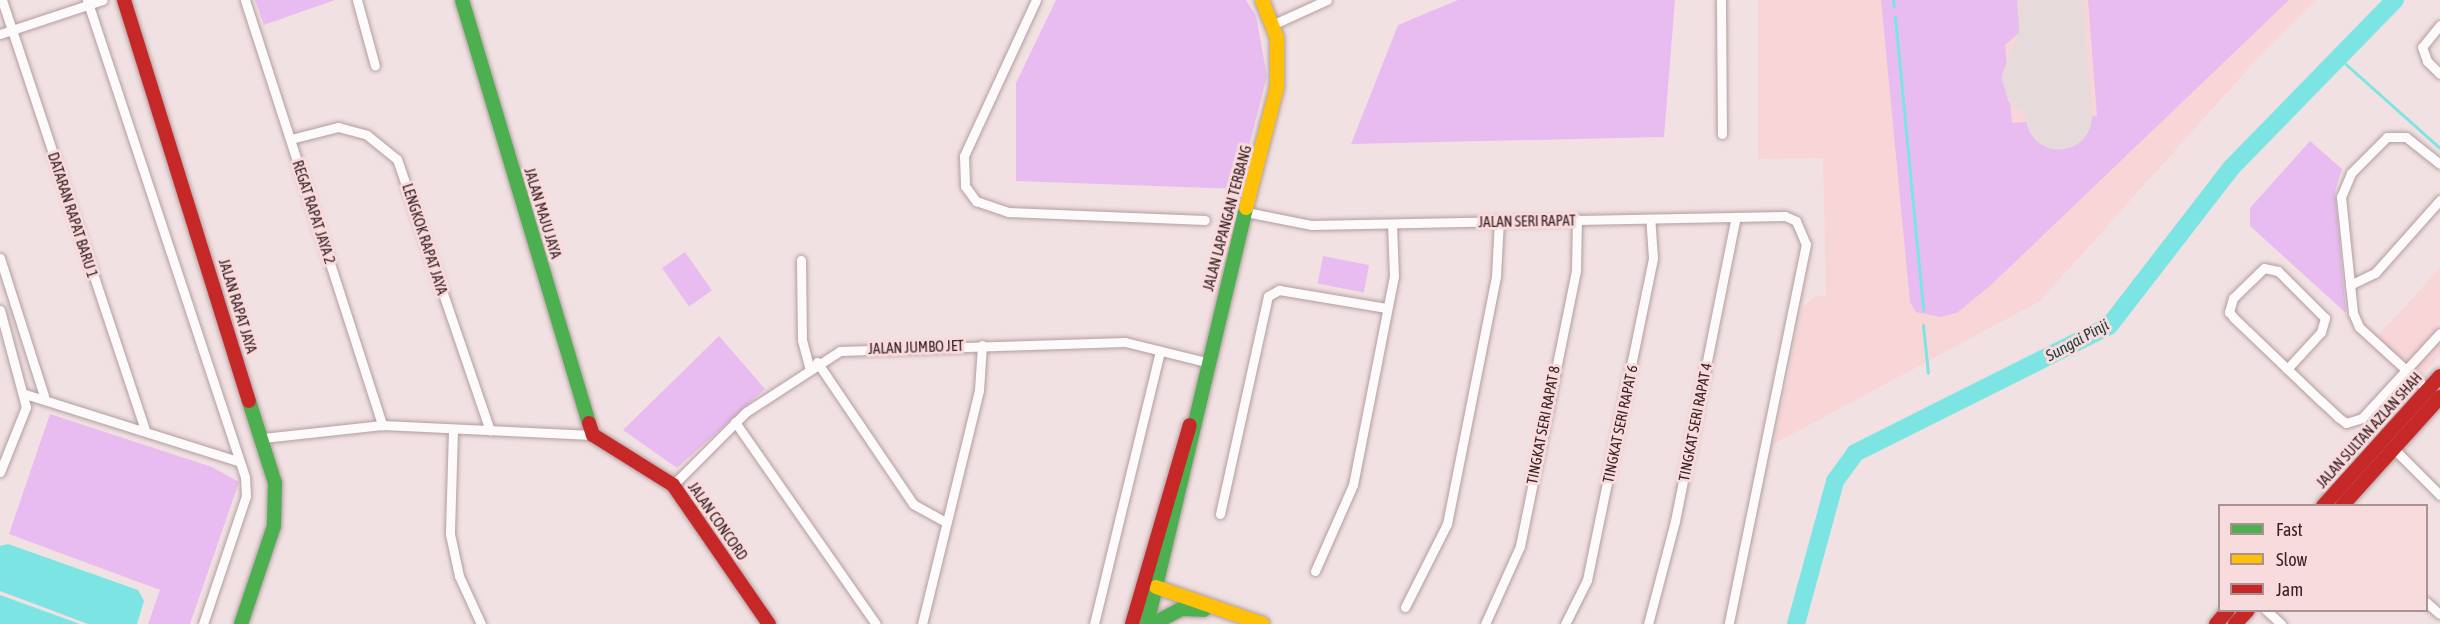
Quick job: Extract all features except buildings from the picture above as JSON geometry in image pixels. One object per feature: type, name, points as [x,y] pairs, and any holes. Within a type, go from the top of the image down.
[{"type":"street","name":"DATARAN RAPAT BARU 1","points":[[2,0],[145,429]]},
{"type":"street","points":[[0,34],[88,3],[103,0]]},
{"type":"street","name":"JALAN RAPAT JAYA","points":[[124,0],[263,438],[277,502],[241,624]]},
{"type":"street","name":"REGAT RAPAT JAYA 2","points":[[245,0],[382,425]]},
{"type":"street","points":[[357,0],[375,66]]},
{"type":"street","name":"JALAN MAJU JAYA","points":[[462,0],[593,435]]},
{"type":"street","points":[[1036,0],[964,156],[965,186],[976,201],[1008,212],[1205,220]]},
{"type":"street","name":"JALAN LAPANGAN TERBANG","points":[[1147,624],[1165,553],[1206,362],[1277,87],[1274,24],[1262,0]]},
{"type":"street","points":[[1274,24],[1327,0]]},
{"type":"street","points":[[1721,0],[1722,134]]},
{"type":"street","points":[[88,3],[237,461],[246,496],[203,624]]},
{"type":"street","points":[[2440,25],[2422,47],[2427,61],[2440,74]]},
{"type":"street","name":"LENGKOK RAPAT JAYA","points":[[291,139],[338,127],[386,146],[397,159],[490,431]]},
{"type":"street","points":[[2434,388],[2406,370],[2359,327],[2350,285],[2341,197],[2351,173],[2378,143],[2396,135],[2440,164]]},
{"type":"street","points":[[2350,285],[2375,273],[2440,200]]},
{"type":"street","name":"JALAN SERI RAPAT","points":[[1246,212],[1311,225],[1785,216],[1804,230],[1806,244],[1729,624]]},
{"type":"street","name":"TINGKAT SERI RAPAT 4","points":[[1648,624],[1675,521],[1736,218]]},
{"type":"street","name":"TINGKAT SERI RAPAT 8","points":[[1485,624],[1520,546],[1576,270],[1577,219]]},
{"type":"street","name":"TINGKAT SERI RAPAT 6","points":[[1565,624],[1587,580],[1653,258],[1650,219]]},
{"type":"street","points":[[1405,607],[1447,524],[1496,276],[1499,221]]},
{"type":"street","points":[[1315,571],[1351,495],[1394,276],[1392,225]]},
{"type":"street","points":[[0,258],[44,396]]},
{"type":"street","points":[[801,260],[802,340],[813,365],[913,504],[945,522]]},
{"type":"street","points":[[2287,369],[2321,332],[2325,318],[2278,271],[2264,268],[2233,298],[2229,312],[2287,369],[2338,417],[2354,424],[2440,333]]},
{"type":"street","points":[[1220,514],[1268,296],[1280,290],[1386,309]]},
{"type":"street","points":[[0,310],[26,394],[26,407],[0,472]]},
{"type":"street","name":"JALAN JUMBO JET","points":[[673,485],[735,422],[813,365],[853,349],[1125,342],[1206,362]]},
{"type":"street","points":[[922,624],[979,390],[982,345]]},
{"type":"street","points":[[1094,624],[1160,351]]},
{"type":"street","name":"JALAN SULTAN AZLAN SHAH","points":[[2325,504],[2434,388],[2440,376]]},
{"type":"street","points":[[26,394],[44,396],[237,461]]},
{"type":"street","name":"JALAN SULTAN AZLAN SHAH","points":[[2344,504],[2440,397]]},
{"type":"street","name":"JALAN LAPANGAN TERBANG","points":[[1132,624],[1168,487],[1194,418]]},
{"type":"street","points":[[735,422],[876,624]]},
{"type":"street","points":[[263,438],[382,425],[593,435]]},
{"type":"street","points":[[453,430],[450,534],[459,576],[481,624]]},
{"type":"street","name":"JALAN CONCORD","points":[[593,435],[673,485],[766,623]]},
{"type":"street","points":[[2394,449],[2440,495]]},
{"type":"street","points":[[1138,624],[1154,590],[1168,487]]},
{"type":"street","points":[[1165,553],[1166,583],[1186,598]]},
{"type":"street","points":[[1154,590],[1186,598],[1263,624]]},
{"type":"street","points":[[1154,590],[1246,624]]},
{"type":"street","points":[[2428,603],[2440,614]]},
{"type":"street","points":[[1153,624],[1181,609],[1204,610]]},
{"type":"street","points":[[2216,624],[2226,612]]},
{"type":"street","points":[[2235,624],[2246,612]]},
{"type":"street","points":[[2268,612],[2281,624]]},
{"type":"shaded area","points":[[255,0],[335,0],[264,25]]},
{"type":"shaded area","points":[[1056,0],[1246,0],[1256,16],[1267,76],[1238,189],[1016,181],[1016,83]]},
{"type":"shaded area","points":[[1458,0],[1675,0],[1664,137],[1351,144],[1398,25]]},
{"type":"shaded area","points":[[1758,0],[2317,0],[2265,50],[2040,301],[1774,444],[1802,308],[1815,296],[1826,296],[1823,158],[1758,159]]},
{"type":"shaded area","points":[[1881,0],[2019,0],[2021,31],[2005,45],[2012,123],[2097,116],[2088,0],[2289,0],[1991,285],[1957,313],[1940,317],[1916,312],[1910,302]]},
{"type":"shaded area","points":[[2310,141],[2342,169],[2335,191],[2346,313],[2250,226],[2250,208]]},
{"type":"shaded area","points":[[685,252],[712,291],[689,307],[662,268]]},
{"type":"shaded area","points":[[1323,256],[1369,265],[1364,292],[1318,283]]},
{"type":"shaded area","points":[[2440,268],[2440,355],[2421,376],[2377,337]]},
{"type":"shaded area","points":[[719,336],[765,389],[677,468],[623,430]]},
{"type":"shaded area","points":[[50,414],[212,467],[239,482],[190,624],[148,624],[160,590],[9,534]]},
{"type":"water","points":[[8,544],[138,590],[144,601],[137,624],[88,624],[0,591],[0,546]]},
{"type":"water","points":[[0,595],[80,624],[0,624]]},
{"type":"waterway","points":[[1893,0],[1894,6]]},
{"type":"waterway","name":"Sungai Pinji","points":[[1796,624],[1835,481],[1855,453],[2109,326],[2231,168],[2395,0]]},
{"type":"waterway","points":[[1895,17],[1923,310]]},
{"type":"waterway","points":[[2340,59],[2440,148]]},
{"type":"waterway","points":[[1923,325],[1928,373]]},
{"type":"taxiway","points":[[2045,0],[2015,77],[2020,94],[2040,108],[2060,104],[2074,83],[2052,0]]},
{"type":"runway","points":[[2050,0],[2059,117]]},
{"type":"traffic: fast","points":[[462,0],[589,423]]},
{"type":"traffic: fast","points":[[1147,624],[1246,208]]},
{"type":"traffic: fast","points":[[241,624],[274,526],[275,483],[249,401]]},
{"type":"traffic: fast","points":[[1153,624],[1181,609],[1204,610]]},
{"type":"traffic: slow","points":[[1246,208],[1277,87],[1277,38],[1262,0]]},
{"type":"traffic: slow","points":[[1156,587],[1263,624]]},
{"type":"traffic: jam","points":[[124,0],[249,401]]},
{"type":"traffic: jam","points":[[2325,504],[2440,376]]},
{"type":"traffic: jam","points":[[2344,504],[2440,397]]},
{"type":"traffic: jam","points":[[589,423],[593,435],[673,485],[769,624]]},
{"type":"traffic: jam","points":[[1132,624],[1190,425]]},
{"type":"traffic: jam","points":[[2216,624],[2226,612]]},
{"type":"traffic: jam","points":[[2235,624],[2246,612]]}]
